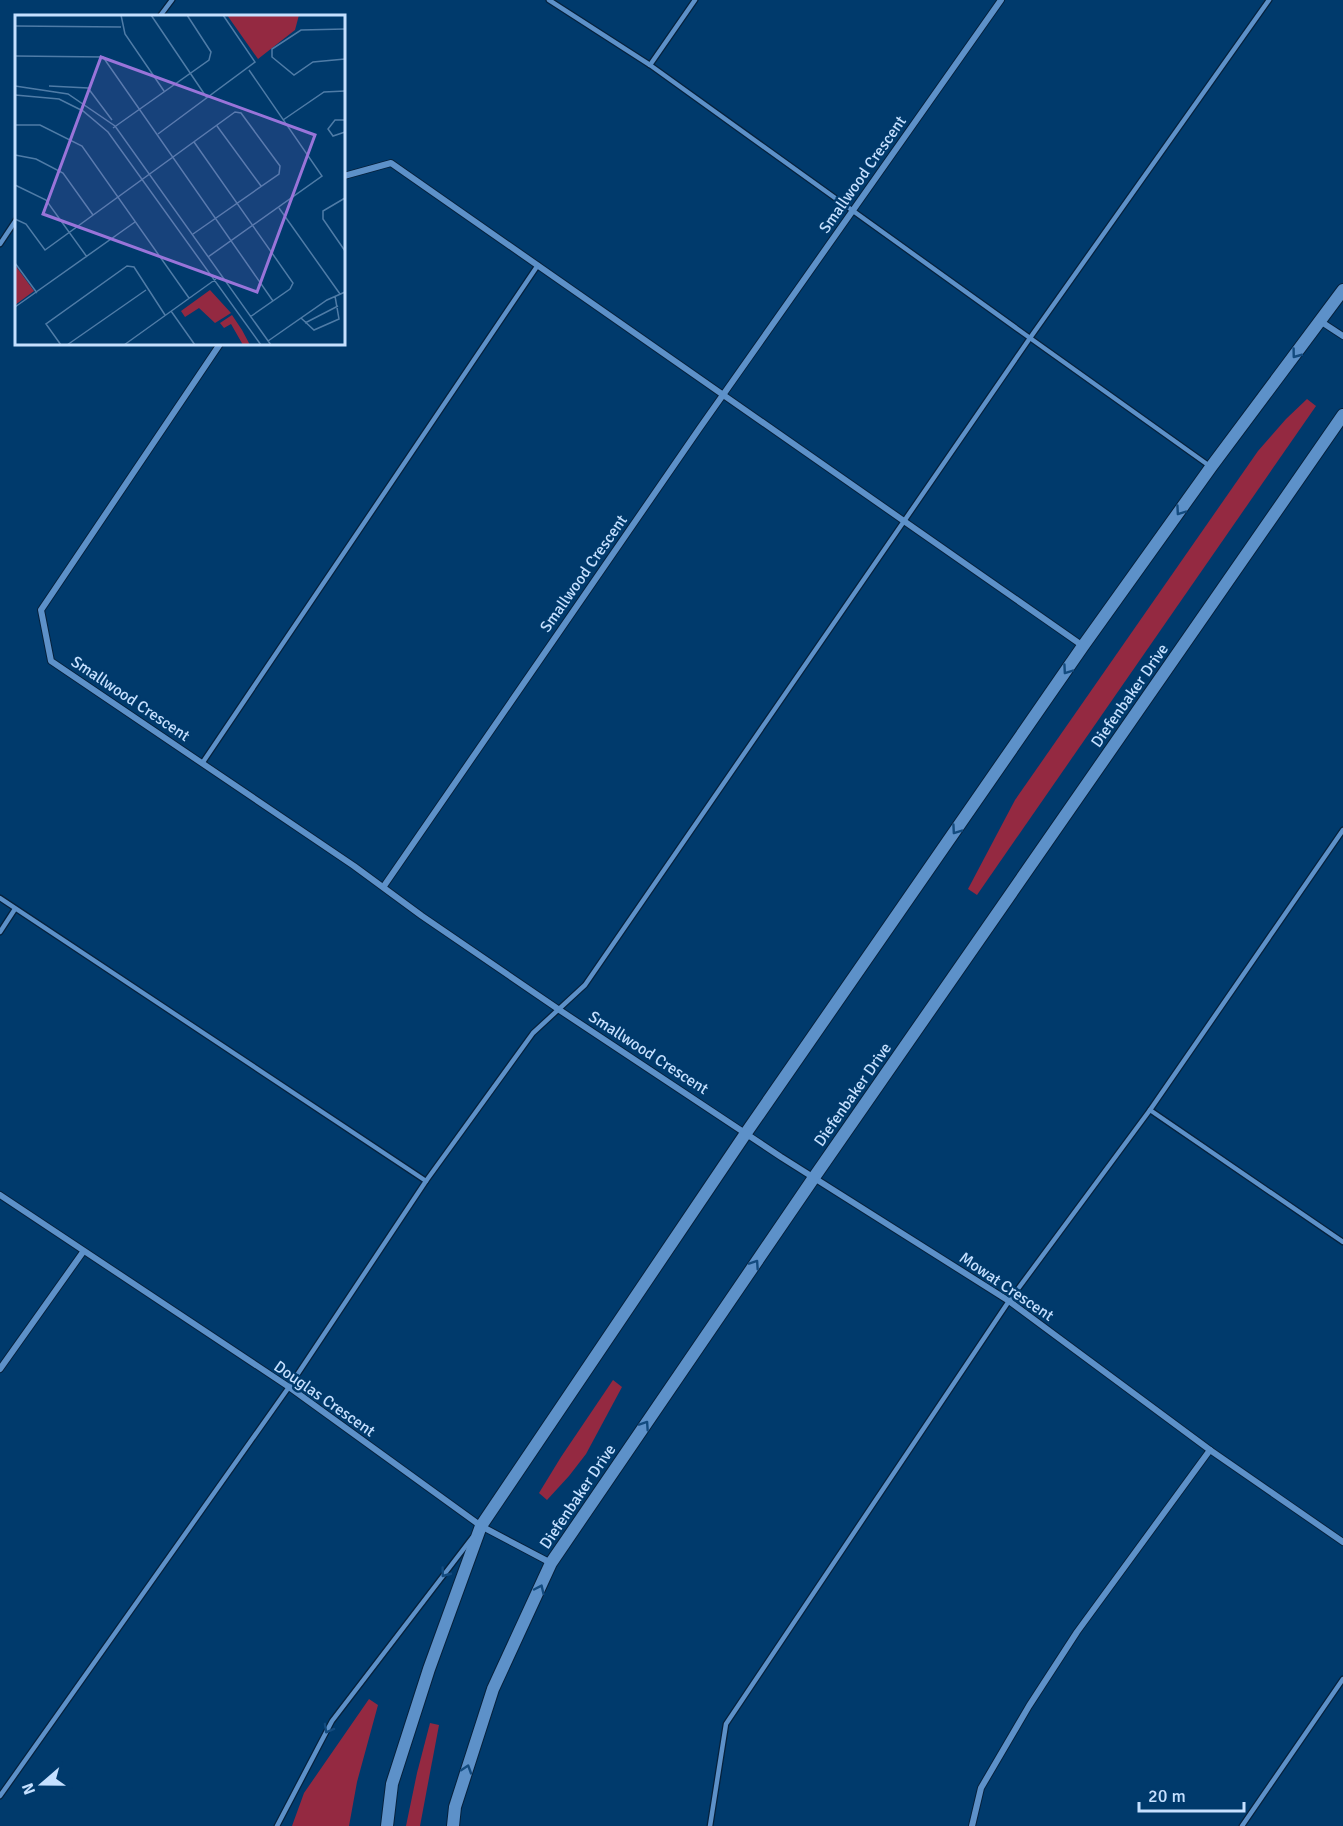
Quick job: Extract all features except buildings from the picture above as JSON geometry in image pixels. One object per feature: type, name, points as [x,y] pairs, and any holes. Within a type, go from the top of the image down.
[{"type":"street","name":"Smallwood Crescent","points":[[384,886],[723,394],[1001,0]]},
{"type":"street","points":[[345,176],[391,163],[1083,646]]},
{"type":"street","points":[[387,1826],[392,1784],[429,1669],[481,1526],[746,1133],[1083,646],[1211,467],[1343,290]]},
{"type":"street","points":[[1320,321],[1343,336]]},
{"type":"street","name":"Smallwood Crescent","points":[[219,345],[41,610],[51,661],[384,886],[422,916],[781,1157]]},
{"type":"street","name":"Diefenbaker Drive","points":[[453,1826],[455,1806],[493,1689],[551,1563],[815,1176],[1343,415]]},
{"type":"street","name":"Mowat Crescent","points":[[781,1157],[815,1176],[1009,1301],[1210,1450],[1343,1542]]},
{"type":"street","name":"Douglas Crescent","points":[[0,1195],[289,1387],[481,1526],[551,1563]]},
{"type":"street","points":[[0,1369],[83,1252]]},
{"type":"street","points":[[972,1826],[981,1788],[1029,1706],[1077,1632],[1210,1450]]},
{"type":"lane","points":[[161,15],[172,0]]},
{"type":"lane","points":[[549,0],[650,65],[1211,467]]},
{"type":"lane","points":[[650,65],[696,0]]},
{"type":"lane","points":[[0,1796],[289,1387],[426,1181],[533,1032],[585,985],[1030,338],[1269,0]]},
{"type":"lane","points":[[0,244],[15,222]]},
{"type":"lane","points":[[203,762],[538,265]]},
{"type":"lane","points":[[710,1826],[726,1724],[1009,1301],[1150,1110],[1343,830]]},
{"type":"lane","points":[[0,898],[426,1181]]},
{"type":"lane","points":[[0,932],[15,909]]},
{"type":"lane","points":[[1150,1110],[1343,1242]]},
{"type":"lane","points":[[277,1826],[332,1721],[481,1526]]},
{"type":"lane","points":[[1242,1826],[1343,1679]]},
{"type":"shaded area","points":[[1307,399],[1316,406],[977,895],[968,889],[1015,800],[1258,451]]},
{"type":"shaded area","points":[[613,1380],[622,1387],[586,1454],[547,1500],[539,1493]]},
{"type":"shaded area","points":[[369,1699],[378,1705],[357,1782],[349,1826],[292,1826],[304,1793]]},
{"type":"shaded area","points":[[430,1723],[439,1725],[420,1826],[406,1826],[417,1773]]}]
